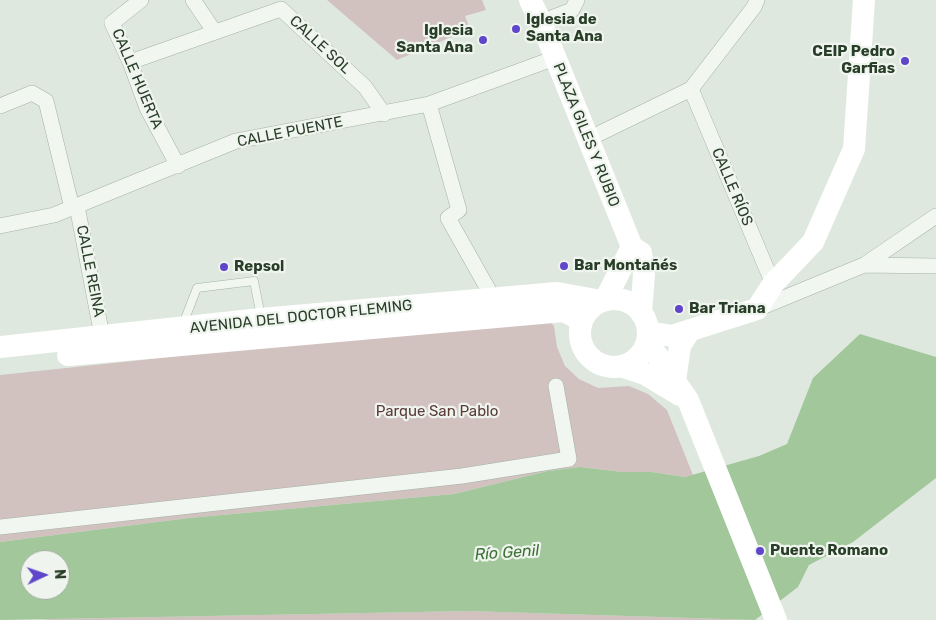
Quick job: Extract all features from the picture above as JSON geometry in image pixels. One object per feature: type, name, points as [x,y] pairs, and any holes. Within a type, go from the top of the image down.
[{"type":"street","name":"CALLE HUERTA","points":[[142,0],[112,23],[130,62],[146,108],[178,166]]},
{"type":"street","points":[[193,0],[214,31]]},
{"type":"street","name":"PLAZA GILES Y RUBIO","points":[[530,0],[541,22],[632,247],[641,254],[644,274],[645,328]]},
{"type":"street","points":[[541,22],[572,10],[578,0]]},
{"type":"street","points":[[588,139],[691,89],[754,7],[757,0]]},
{"type":"street","points":[[757,309],[773,284],[813,242],[854,149],[864,0]]},
{"type":"street","name":"CALLE SOL","points":[[130,62],[281,9],[365,87],[384,114]]},
{"type":"street","name":"CALLE PUENTE","points":[[0,226],[54,215],[236,141],[429,104],[555,58]]},
{"type":"street","name":"CALLE RÍOS","points":[[691,89],[773,284]]},
{"type":"street","name":"CALLE REINA","points":[[0,106],[32,93],[46,101],[74,207],[102,336]]},
{"type":"street","points":[[429,104],[459,210],[448,218],[493,298]]},
{"type":"street","points":[[645,328],[672,336],[757,309],[864,265],[936,216]]},
{"type":"street","points":[[632,247],[603,300],[593,306],[582,322],[581,340],[590,357],[599,363],[621,366],[645,374],[688,400]]},
{"type":"street","points":[[864,265],[936,266]]},
{"type":"street","name":"AVENIDA DEL DOCTOR FLEMING","points":[[0,347],[261,319],[557,292],[603,300]]},
{"type":"street","points":[[603,300],[624,300],[645,328],[688,400],[776,620]]},
{"type":"street","name":"AVENIDA DEL DOCTOR FLEMING","points":[[0,362],[564,311],[582,322]]},
{"type":"street","points":[[621,366],[638,357],[645,328]]},
{"type":"street","points":[[675,381],[680,346],[690,330]]},
{"type":"street","points":[[0,527],[462,476],[569,459],[556,386]]},
{"type":"lane","points":[[181,329],[197,288],[206,286],[254,281],[261,319]]},
{"type":"green space","points":[[327,0],[482,0],[486,10],[465,16],[470,29],[397,60]]},
{"type":"green space","name":"Parque San Pablo","points":[[539,318],[549,320],[554,326],[557,347],[565,366],[579,379],[598,388],[629,386],[648,394],[667,410],[693,475],[685,477],[651,472],[622,472],[580,467],[548,471],[454,494],[189,518],[0,542],[0,375]]},
{"type":"green space","points":[[469,611],[755,620],[39,620],[52,619]]},
{"type":"water","name":"Río Genil","points":[[860,334],[936,357],[936,478],[853,542],[809,565],[798,587],[755,620],[469,611],[0,620],[0,542],[189,518],[454,494],[548,471],[580,467],[622,472],[651,472],[685,477],[759,456],[787,444],[813,378]]},
{"type":"place","name":"Iglesia de Santa Ana","points":[[516,29]]},
{"type":"place","name":"Iglesia Santa Ana","points":[[483,40]]},
{"type":"place","name":"CEIP Pedro Garfias","points":[[905,61]]},
{"type":"place","name":"Bar Montañés","points":[[564,266]]},
{"type":"place","name":"Repsol","points":[[224,267]]},
{"type":"place","name":"Bar Triana","points":[[679,309]]},
{"type":"place","name":"Puente Romano","points":[[760,551]]}]
